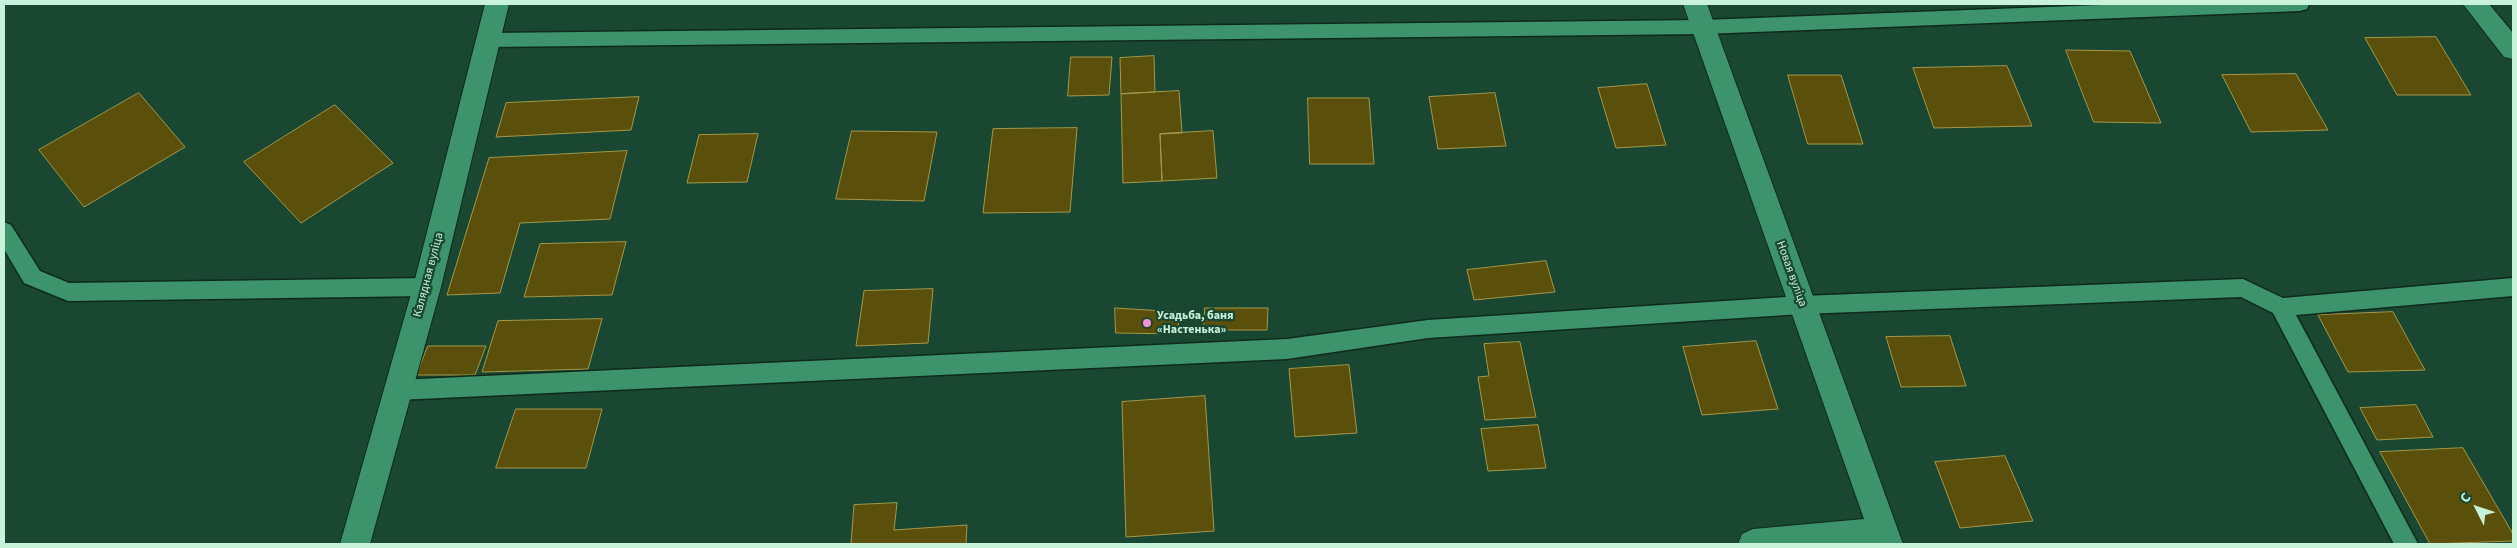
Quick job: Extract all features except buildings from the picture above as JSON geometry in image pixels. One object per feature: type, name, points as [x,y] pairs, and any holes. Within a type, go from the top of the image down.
[{"type":"street","name":"Калядная вуліца","points":[[355,544],[427,287],[497,4]]},
{"type":"street","points":[[2475,4],[2513,50]]},
{"type":"street","name":"Новая вуліца","points":[[1699,15],[1886,538]]},
{"type":"street","points":[[1753,544],[1886,538]]},
{"type":"lane","points":[[488,40],[2300,4]]},
{"type":"lane","points":[[4,231],[32,277],[68,292],[427,287]]},
{"type":"lane","points":[[397,390],[1287,349],[1428,329],[1802,305],[2243,288],[2281,307],[2513,287]]},
{"type":"lane","points":[[2281,307],[2406,544]]},
{"type":"place","name":"Усадьба, баня «Настенька»","points":[[1147,323]]}]
